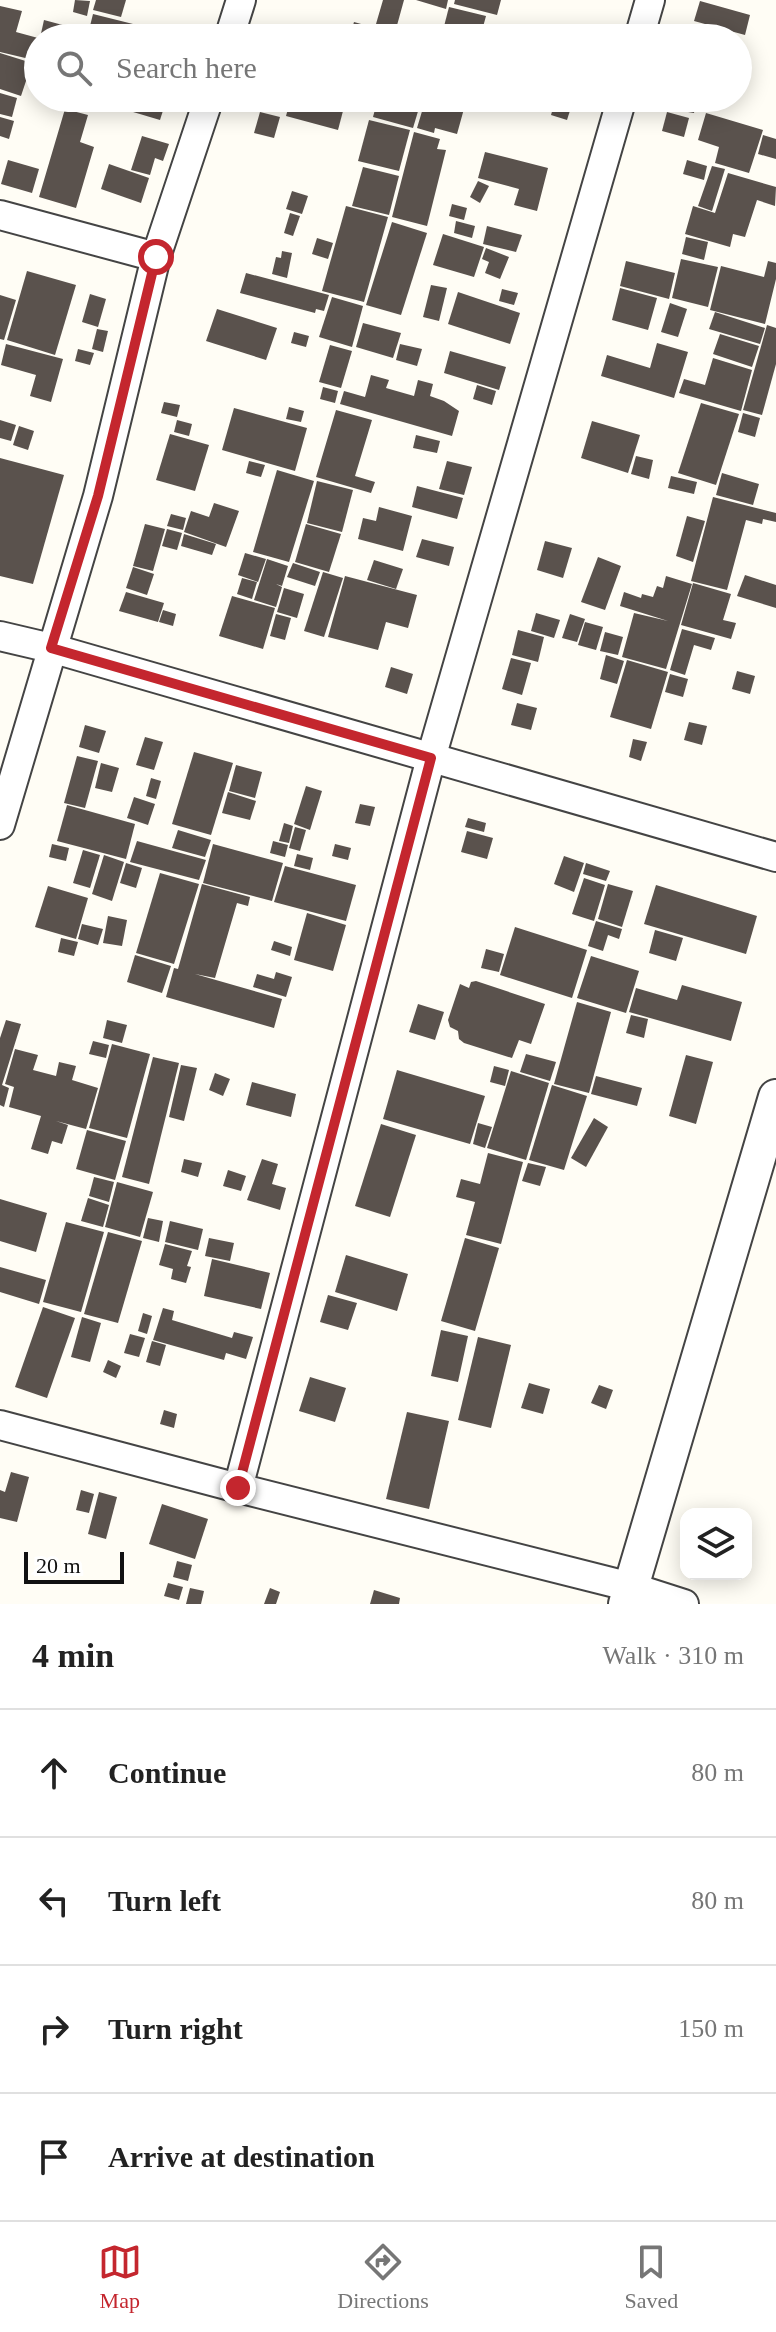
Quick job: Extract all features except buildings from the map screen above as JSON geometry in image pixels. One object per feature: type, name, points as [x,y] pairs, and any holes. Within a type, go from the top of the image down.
[{"type":"street","points":[[233,24],[241,0]]},
{"type":"street","points":[[643,24],[650,0]]},
{"type":"street","points":[[0,825],[98,496],[156,257],[204,112]]},
{"type":"street","points":[[238,1488],[431,758],[618,112]]},
{"type":"street","points":[[0,215],[156,257]]},
{"type":"street","points":[[0,636],[51,648],[776,857]]},
{"type":"street","points":[[628,1596],[776,1097]]},
{"type":"street","points":[[0,1425],[628,1596],[684,1604]]},
{"type":"route","points":[[156,257],[98,496],[51,648],[431,758],[238,1488]]}]
